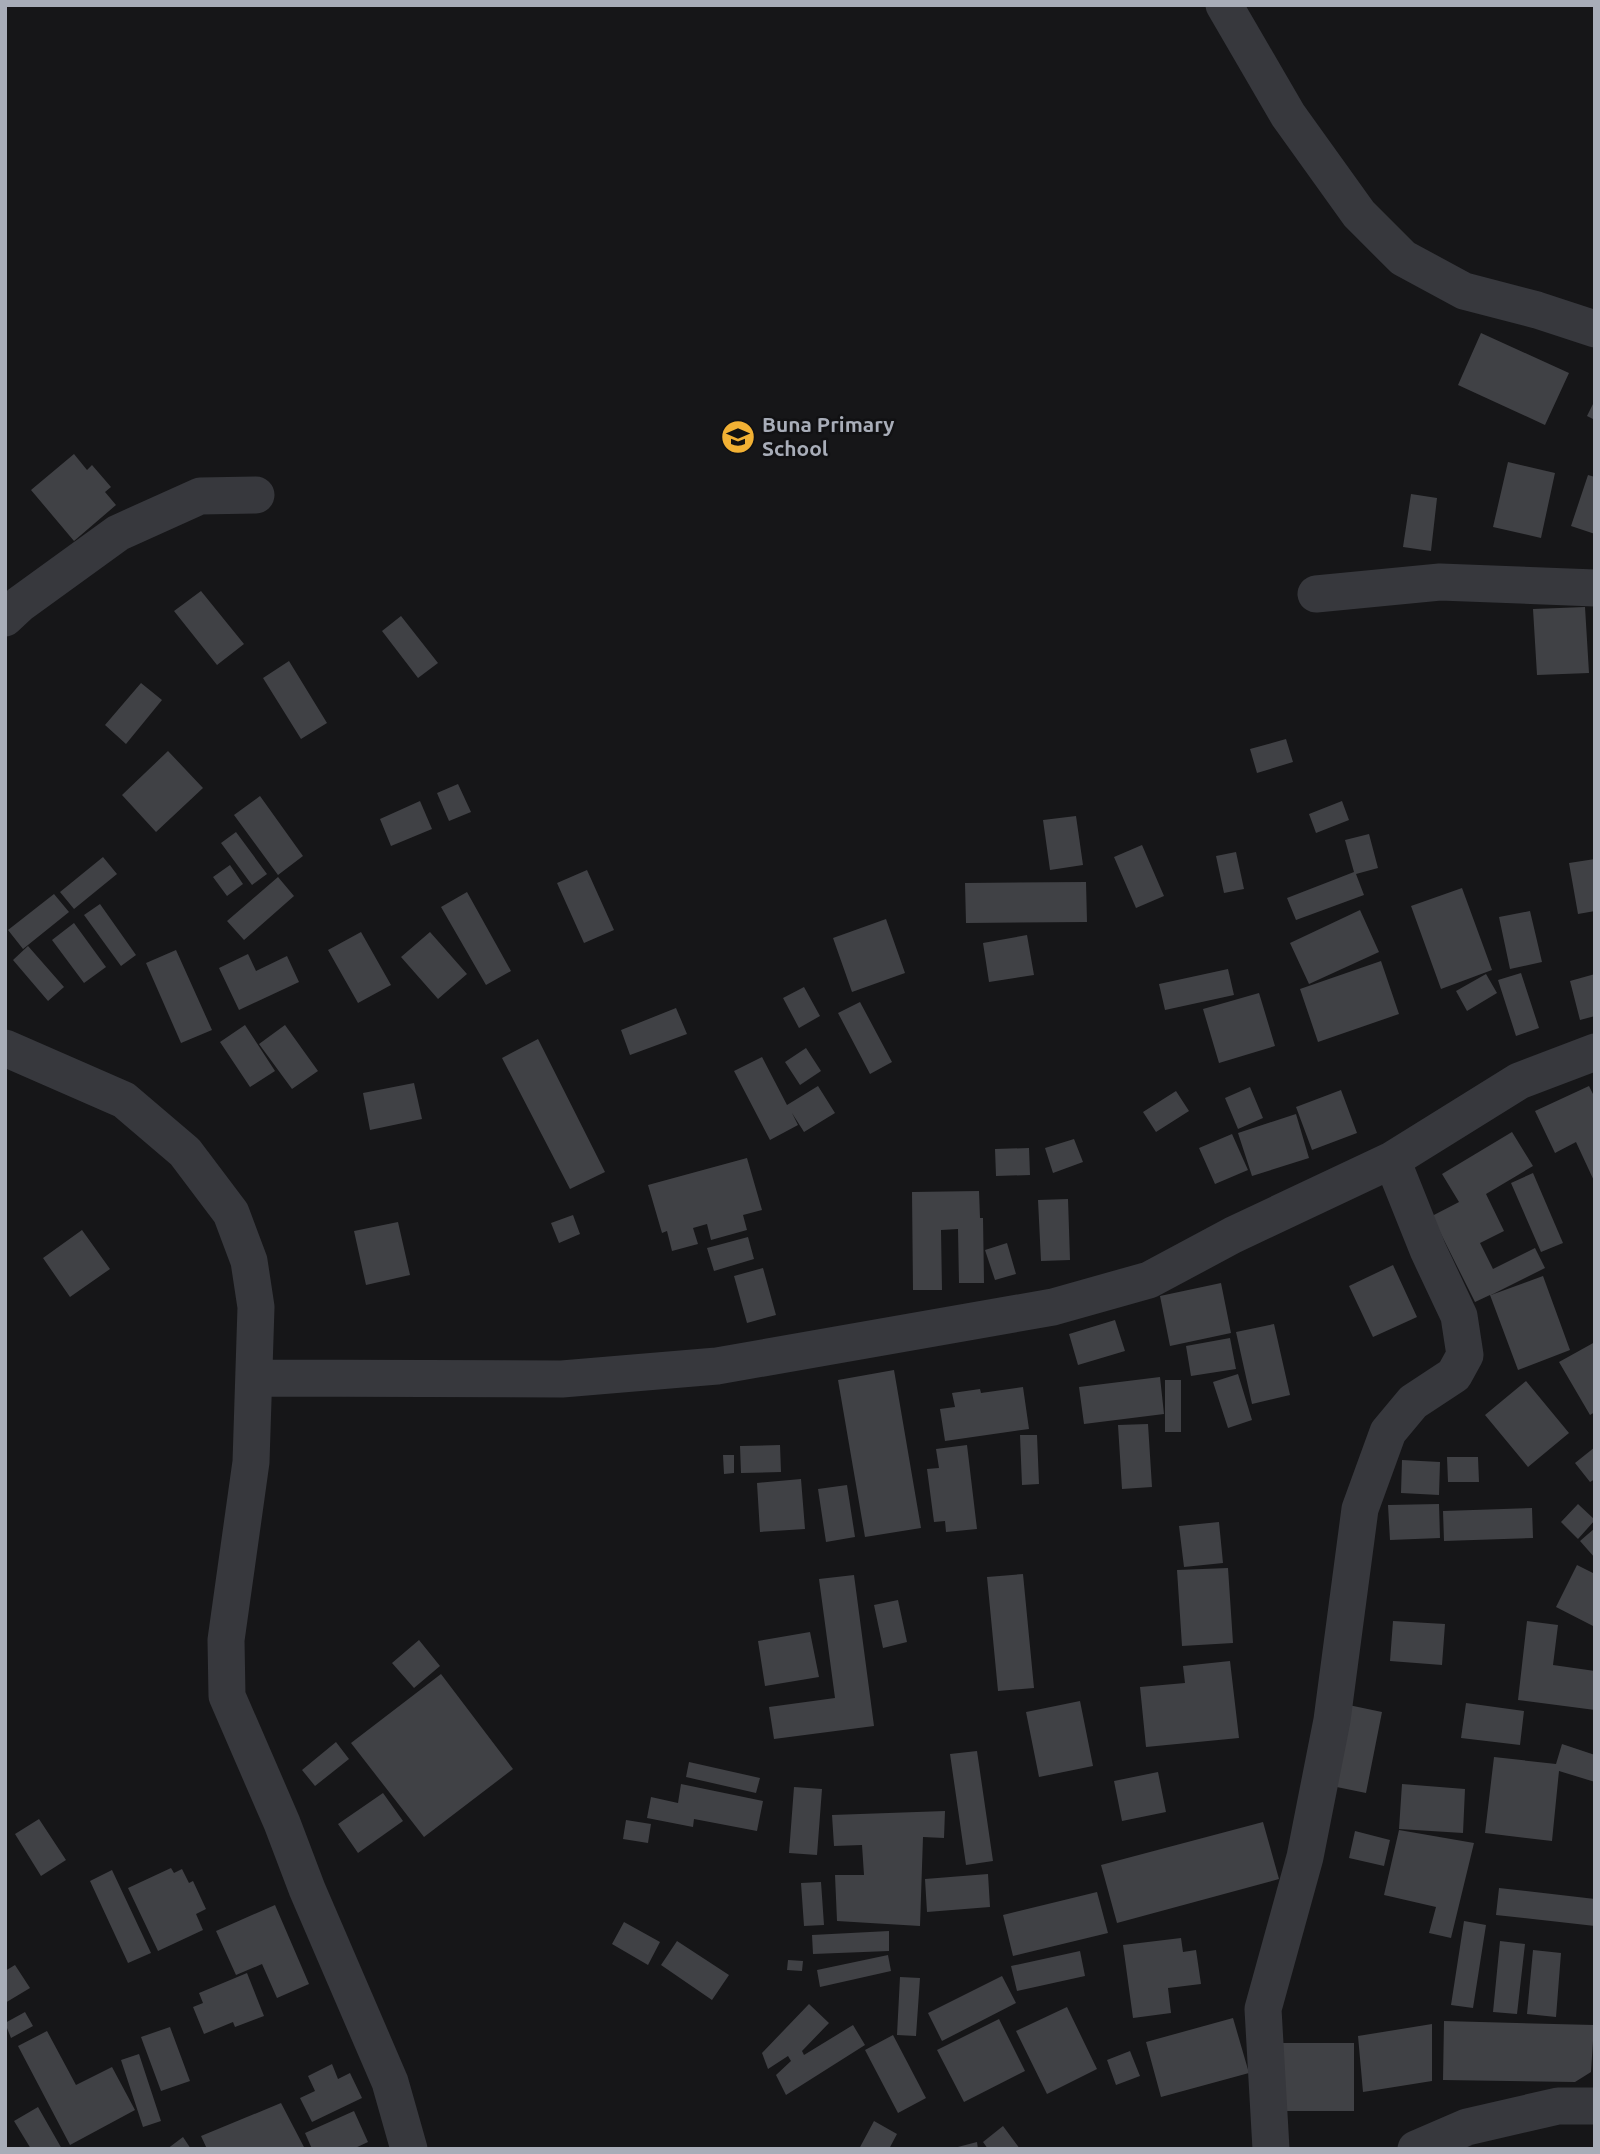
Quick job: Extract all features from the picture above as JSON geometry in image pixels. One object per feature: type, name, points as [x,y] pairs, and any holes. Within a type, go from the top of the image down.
[{"type":"street","points":[[1224,5],[1288,115],[1359,214],[1403,258],[1464,291],[1595,329]]},
{"type":"street","points":[[5,618],[20,604],[118,533],[200,496],[256,495]]},
{"type":"street","points":[[1316,594],[1440,582],[1595,588]]},
{"type":"street","points":[[5,1048],[124,1100],[184,1152],[232,1213],[249,1261],[256,1307],[251,1462],[226,1640],[227,1696],[282,1823],[306,1889],[390,2082],[409,2149]]},
{"type":"street","points":[[254,1378],[562,1379],[717,1367],[1053,1307],[1149,1280],[1233,1235],[1392,1160],[1519,1081],[1595,1052]]},
{"type":"street","points":[[1271,2149],[1263,2009],[1305,1857],[1327,1747],[1360,1509],[1388,1432],[1413,1402],[1454,1375],[1465,1355],[1458,1316],[1428,1251],[1392,1160]]},
{"type":"street","points":[[1416,2149],[1467,2127],[1558,2106],[1595,2106]]},
{"type":"building","points":[[1481,333],[1569,373],[1545,425],[1458,385]]},
{"type":"building","points":[[1595,400],[1595,420],[1587,416]]},
{"type":"building","points":[[74,454],[87,470],[92,465],[111,487],[105,492],[116,505],[74,541],[31,490]]},
{"type":"building","points":[[1508,462],[1555,473],[1541,538],[1493,527]]},
{"type":"building","points":[[1588,475],[1595,477],[1595,534],[1571,526]]},
{"type":"building","points":[[1411,494],[1437,498],[1431,551],[1403,547]]},
{"type":"building","points":[[201,591],[244,644],[217,665],[174,611]]},
{"type":"building","points":[[1585,607],[1589,673],[1537,675],[1533,609]]},
{"type":"building","points":[[401,616],[438,663],[418,678],[382,631]]},
{"type":"building","points":[[289,661],[327,723],[301,739],[263,678]]},
{"type":"building","points":[[141,683],[162,700],[126,744],[105,725]]},
{"type":"building","points":[[1286,739],[1293,762],[1257,773],[1250,749]]},
{"type":"building","points":[[168,751],[203,788],[156,832],[122,795]]},
{"type":"building","points":[[458,784],[471,812],[449,821],[437,793]]},
{"type":"building","points":[[260,796],[303,856],[278,875],[234,815]]},
{"type":"building","points":[[420,801],[432,829],[391,846],[380,819]]},
{"type":"building","points":[[1342,801],[1349,820],[1316,833],[1309,814]]},
{"type":"building","points":[[1076,816],[1083,865],[1050,870],[1043,820]]},
{"type":"building","points":[[236,832],[267,874],[252,885],[221,843]]},
{"type":"building","points":[[1369,834],[1378,868],[1356,874],[1364,895],[1296,920],[1287,898],[1354,872],[1345,840]]},
{"type":"building","points":[[1142,845],[1164,896],[1136,908],[1114,857]]},
{"type":"building","points":[[1236,852],[1244,889],[1224,893],[1216,856]]},
{"type":"building","points":[[103,857],[117,874],[74,909],[60,892]]},
{"type":"building","points":[[1595,859],[1595,911],[1578,914],[1569,863]]},
{"type":"building","points":[[230,865],[243,884],[227,896],[213,877]]},
{"type":"building","points":[[587,870],[614,930],[584,943],[557,883]]},
{"type":"building","points":[[278,877],[294,896],[244,940],[227,921]]},
{"type":"building","points":[[1086,882],[1087,922],[966,923],[965,883]]},
{"type":"building","points":[[1462,888],[1492,970],[1441,989],[1411,906]]},
{"type":"building","points":[[467,892],[511,971],[486,985],[441,907]]},
{"type":"building","points":[[54,894],[69,912],[23,949],[8,930]]},
{"type":"building","points":[[100,904],[136,955],[121,966],[84,915]]},
{"type":"building","points":[[1360,910],[1379,952],[1309,984],[1290,943]]},
{"type":"building","points":[[1530,911],[1542,962],[1510,969],[1499,917]]},
{"type":"building","points":[[886,919],[905,973],[852,992],[833,938]]},
{"type":"building","points":[[74,923],[106,967],[84,983],[52,940]]},
{"type":"building","points":[[361,932],[391,985],[358,1003],[328,950]]},
{"type":"building","points":[[430,932],[467,974],[438,999],[401,957]]},
{"type":"building","points":[[1027,935],[1034,975],[989,982],[983,943]]},
{"type":"building","points":[[28,946],[64,987],[48,1001],[13,960]]},
{"type":"building","points":[[176,950],[212,1030],[181,1043],[146,963]]},
{"type":"building","points":[[248,954],[256,971],[287,956],[299,982],[239,1010],[219,968]]},
{"type":"building","points":[[1381,961],[1399,1014],[1318,1042],[1300,989]]},
{"type":"building","points":[[1228,969],[1234,995],[1165,1010],[1159,984]]},
{"type":"building","points":[[1521,973],[1539,1028],[1516,1036],[1498,980]]},
{"type":"building","points":[[1486,974],[1497,993],[1467,1011],[1456,991]]},
{"type":"building","points":[[1595,974],[1595,1016],[1580,1020],[1570,981]]},
{"type":"building","points":[[804,987],[820,1016],[799,1028],[783,998]]},
{"type":"building","points":[[1259,993],[1275,1046],[1219,1063],[1203,1009]]},
{"type":"building","points":[[860,1002],[892,1062],[870,1074],[838,1013]]},
{"type":"building","points":[[676,1008],[687,1034],[630,1055],[621,1030]]},
{"type":"building","points":[[245,1025],[275,1071],[250,1087],[220,1042]]},
{"type":"building","points":[[285,1025],[318,1071],[292,1089],[259,1044]]},
{"type":"building","points":[[538,1039],[605,1172],[570,1189],[502,1058]]},
{"type":"building","points":[[806,1048],[821,1071],[800,1085],[785,1062]]},
{"type":"building","points":[[762,1057],[787,1105],[818,1086],[835,1113],[804,1132],[792,1113],[798,1125],[770,1140],[734,1071]]},
{"type":"building","points":[[414,1083],[422,1119],[370,1130],[363,1093]]},
{"type":"building","points":[[1589,1086],[1595,1098],[1595,1183],[1576,1142],[1555,1153],[1535,1111]]},
{"type":"building","points":[[1250,1087],[1263,1118],[1238,1129],[1225,1098]]},
{"type":"building","points":[[1341,1090],[1357,1133],[1312,1150],[1296,1107]]},
{"type":"building","points":[[1176,1091],[1189,1111],[1156,1132],[1143,1112]]},
{"type":"building","points":[[1296,1114],[1309,1158],[1252,1176],[1238,1133]]},
{"type":"building","points":[[1512,1132],[1533,1166],[1486,1194],[1504,1231],[1480,1243],[1493,1269],[1535,1248],[1545,1268],[1491,1295],[1543,1276],[1570,1350],[1518,1370],[1490,1295],[1475,1302],[1432,1216],[1459,1202],[1442,1174]]},
{"type":"building","points":[[1232,1134],[1248,1170],[1215,1184],[1199,1148]]},
{"type":"building","points":[[1074,1139],[1083,1162],[1053,1173],[1045,1148]]},
{"type":"building","points":[[1029,1148],[1030,1175],[996,1176],[995,1149]]},
{"type":"building","points":[[747,1158],[762,1210],[743,1215],[747,1230],[711,1240],[707,1224],[693,1228],[698,1244],[672,1251],[667,1231],[662,1233],[648,1185]]},
{"type":"building","points":[[1533,1173],[1563,1243],[1541,1252],[1511,1183]]},
{"type":"building","points":[[979,1191],[980,1218],[983,1218],[984,1283],[959,1283],[958,1229],[941,1230],[942,1290],[913,1290],[912,1192]]},
{"type":"building","points":[[1068,1199],[1070,1260],[1041,1261],[1038,1200]]},
{"type":"building","points":[[573,1215],[580,1234],[559,1243],[551,1223]]},
{"type":"building","points":[[398,1222],[410,1275],[366,1285],[354,1231]]},
{"type":"building","points":[[82,1230],[110,1269],[70,1297],[43,1258]]},
{"type":"building","points":[[748,1237],[754,1259],[714,1271],[707,1248]]},
{"type":"building","points":[[1007,1243],[1016,1274],[995,1280],[985,1250]]},
{"type":"building","points":[[1393,1265],[1417,1317],[1373,1337],[1349,1286]]},
{"type":"building","points":[[763,1268],[776,1315],[747,1323],[734,1276]]},
{"type":"building","points":[[1221,1283],[1231,1333],[1170,1346],[1160,1296]]},
{"type":"building","points":[[1115,1320],[1125,1351],[1078,1365],[1069,1334]]},
{"type":"building","points":[[1274,1324],[1290,1395],[1252,1404],[1236,1332]]},
{"type":"building","points":[[1230,1338],[1236,1369],[1191,1376],[1186,1346]]},
{"type":"building","points":[[1595,1342],[1595,1412],[1590,1415],[1559,1362]]},
{"type":"building","points":[[894,1370],[921,1528],[865,1537],[838,1380]]},
{"type":"building","points":[[1238,1374],[1252,1420],[1228,1428],[1213,1382]]},
{"type":"building","points":[[1160,1377],[1164,1414],[1084,1424],[1079,1387]]},
{"type":"building","points":[[1165,1380],[1181,1380],[1181,1432],[1165,1432]]},
{"type":"building","points":[[1526,1381],[1569,1433],[1528,1467],[1485,1415]]},
{"type":"building","points":[[1023,1387],[1029,1429],[945,1441],[940,1409],[955,1407],[952,1393],[980,1389],[981,1393]]},
{"type":"building","points":[[1148,1424],[1152,1487],[1122,1489],[1118,1425]]},
{"type":"building","points":[[1020,1435],[1037,1435],[1039,1484],[1022,1485]]},
{"type":"building","points":[[780,1445],[781,1472],[741,1473],[740,1446]]},
{"type":"building","points":[[967,1445],[977,1529],[946,1532],[945,1521],[934,1522],[927,1469],[939,1468],[936,1449]]},
{"type":"building","points":[[1595,1447],[1595,1479],[1590,1482],[1575,1463]]},
{"type":"building","points":[[723,1455],[734,1455],[734,1473],[724,1474]]},
{"type":"building","points":[[1447,1457],[1478,1457],[1479,1482],[1448,1482]]},
{"type":"building","points":[[1402,1460],[1440,1462],[1439,1495],[1401,1493]]},
{"type":"building","points":[[801,1479],[805,1529],[760,1532],[757,1483]]},
{"type":"building","points":[[847,1485],[855,1537],[826,1542],[818,1489]]},
{"type":"building","points":[[1439,1504],[1440,1538],[1390,1540],[1388,1505]]},
{"type":"building","points":[[1578,1504],[1595,1520],[1578,1539],[1561,1522]]},
{"type":"building","points":[[1532,1508],[1533,1538],[1444,1541],[1443,1511]]},
{"type":"building","points":[[1219,1522],[1223,1563],[1184,1567],[1179,1526]]},
{"type":"building","points":[[1595,1528],[1595,1558],[1580,1541]]},
{"type":"building","points":[[1577,1565],[1595,1574],[1595,1627],[1556,1607]]},
{"type":"building","points":[[1228,1568],[1233,1643],[1182,1646],[1177,1570]]},
{"type":"building","points":[[1023,1574],[1034,1688],[998,1691],[987,1577]]},
{"type":"building","points":[[854,1575],[874,1726],[774,1739],[769,1707],[835,1698],[819,1579]]},
{"type":"building","points":[[898,1600],[907,1642],[883,1648],[874,1605]]},
{"type":"building","points":[[1393,1621],[1445,1624],[1442,1665],[1390,1661]]},
{"type":"building","points":[[1527,1621],[1558,1625],[1553,1665],[1595,1671],[1595,1710],[1518,1700]]},
{"type":"building","points":[[810,1632],[819,1677],[765,1686],[758,1641]]},
{"type":"building","points":[[419,1640],[440,1666],[414,1688],[392,1663]]},
{"type":"building","points":[[1230,1661],[1239,1738],[1146,1747],[1140,1687],[1185,1683],[1183,1666]]},
{"type":"building","points":[[441,1674],[513,1769],[424,1837],[351,1743]]},
{"type":"building","points":[[1080,1701],[1093,1766],[1039,1777],[1026,1712]]},
{"type":"building","points":[[1339,1703],[1382,1712],[1366,1793],[1322,1784]]},
{"type":"building","points":[[1466,1703],[1524,1711],[1520,1745],[1461,1738]]},
{"type":"building","points":[[336,1742],[349,1759],[315,1786],[302,1770]]},
{"type":"building","points":[[1562,1744],[1595,1755],[1595,1782],[1559,1771],[1552,1841],[1485,1833],[1494,1757],[1556,1764]]},
{"type":"building","points":[[977,1751],[993,1861],[966,1865],[950,1754]]},
{"type":"building","points":[[689,1762],[760,1778],[756,1793],[686,1777]]},
{"type":"building","points":[[1158,1772],[1166,1812],[1122,1821],[1114,1781]]},
{"type":"building","points":[[681,1784],[763,1801],[757,1831],[694,1819],[693,1827],[647,1818],[651,1797],[678,1803]]},
{"type":"building","points":[[1402,1784],[1465,1789],[1463,1833],[1399,1829]]},
{"type":"building","points":[[794,1787],[822,1789],[817,1855],[789,1853]]},
{"type":"building","points":[[383,1793],[403,1821],[358,1853],[338,1824]]},
{"type":"building","points":[[945,1811],[944,1838],[923,1837],[920,1926],[837,1921],[835,1875],[864,1875],[862,1845],[834,1846],[832,1815]]},
{"type":"building","points":[[39,1819],[66,1860],[41,1876],[15,1834]]},
{"type":"building","points":[[626,1820],[651,1824],[648,1843],[623,1839]]},
{"type":"building","points":[[1263,1822],[1279,1879],[1117,1923],[1101,1865]]},
{"type":"building","points":[[1399,1830],[1474,1843],[1451,1938],[1429,1933],[1436,1907],[1384,1895]]},
{"type":"building","points":[[1355,1831],[1390,1840],[1384,1866],[1349,1858]]},
{"type":"building","points":[[171,1868],[174,1873],[182,1869],[189,1883],[193,1881],[206,1909],[196,1914],[203,1930],[158,1951],[128,1888]]},
{"type":"building","points":[[112,1870],[151,1953],[128,1963],[90,1881]]},
{"type":"building","points":[[988,1874],[990,1907],[927,1912],[925,1879]]},
{"type":"building","points":[[821,1882],[824,1925],[804,1926],[801,1883]]},
{"type":"building","points":[[1499,1888],[1595,1899],[1595,1926],[1496,1915]]},
{"type":"building","points":[[1097,1892],[1108,1933],[1013,1956],[1003,1915]]},
{"type":"building","points":[[275,1905],[309,1984],[277,1998],[262,1964],[236,1975],[216,1931]]},
{"type":"building","points":[[1464,1921],[1486,1925],[1473,2008],[1451,2005]]},
{"type":"building","points":[[624,1922],[660,1942],[648,1965],[612,1944]]},
{"type":"building","points":[[889,1931],[889,1951],[813,1954],[812,1935]]},
{"type":"building","points":[[1181,1938],[1183,1952],[1196,1950],[1201,1984],[1168,1988],[1171,2013],[1133,2018],[1123,1945]]},
{"type":"building","points":[[677,1941],[729,1975],[712,2000],[661,1965]]},
{"type":"building","points":[[1500,1941],[1525,1944],[1517,2014],[1493,2012]]},
{"type":"building","points":[[1533,1950],[1561,1953],[1556,2017],[1527,2014]]},
{"type":"building","points":[[1080,1951],[1085,1976],[1017,1991],[1011,1966]]},
{"type":"building","points":[[888,1955],[891,1971],[820,1987],[817,1970]]},
{"type":"building","points":[[788,1960],[803,1961],[802,1971],[787,1970]]},
{"type":"building","points":[[15,1965],[30,1988],[5,2003],[5,1971]]},
{"type":"building","points":[[247,1973],[264,2016],[235,2027],[233,2022],[204,2034],[193,2007],[203,2003],[199,1993]]},
{"type":"building","points":[[1002,1976],[1016,2003],[942,2041],[928,2013]]},
{"type":"building","points":[[900,1977],[920,1978],[916,2036],[897,2035]]},
{"type":"building","points":[[809,2004],[829,2023],[802,2051],[804,2055],[853,2025],[865,2045],[786,2095],[776,2075],[791,2061],[788,2056],[768,2069],[762,2053]]},
{"type":"building","points":[[1067,2007],[1097,2069],[1047,2094],[1016,2031]]},
{"type":"building","points":[[25,2012],[33,2026],[11,2038],[5,2023]]},
{"type":"building","points":[[1233,2018],[1249,2073],[1161,2097],[1146,2042]]},
{"type":"building","points":[[999,2019],[1025,2071],[964,2102],[937,2050]]},
{"type":"building","points":[[1444,2021],[1594,2025],[1591,2072],[1575,2082],[1443,2080]]},
{"type":"building","points":[[1432,2024],[1432,2081],[1363,2092],[1358,2036]]},
{"type":"building","points":[[170,2027],[190,2081],[161,2091],[141,2037]]},
{"type":"building","points":[[47,2031],[76,2085],[112,2067],[135,2110],[70,2145],[18,2046]]},
{"type":"building","points":[[893,2035],[926,2098],[898,2113],[865,2050]]},
{"type":"building","points":[[1282,2043],[1354,2043],[1354,2111],[1284,2111]]},
{"type":"building","points":[[1130,2051],[1140,2076],[1116,2085],[1107,2060]]},
{"type":"building","points":[[139,2054],[161,2121],[143,2127],[121,2060]]},
{"type":"building","points":[[332,2064],[338,2079],[350,2073],[362,2098],[312,2122],[300,2098],[315,2091],[308,2076]]},
{"type":"building","points":[[281,2103],[305,2149],[207,2149],[201,2136]]},
{"type":"building","points":[[38,2107],[62,2149],[31,2149],[14,2121]]},
{"type":"building","points":[[354,2111],[368,2142],[353,2149],[312,2149],[305,2133]]},
{"type":"building","points":[[874,2121],[897,2134],[889,2149],[859,2149]]},
{"type":"building","points":[[1003,2126],[1020,2149],[988,2149],[983,2142]]},
{"type":"building","points":[[183,2137],[191,2149],[167,2149]]},
{"type":"building","points":[[977,2142],[978,2149],[954,2149],[954,2148]]},
{"type":"place","name":"Buna Primary School","points":[[738,437]]}]
